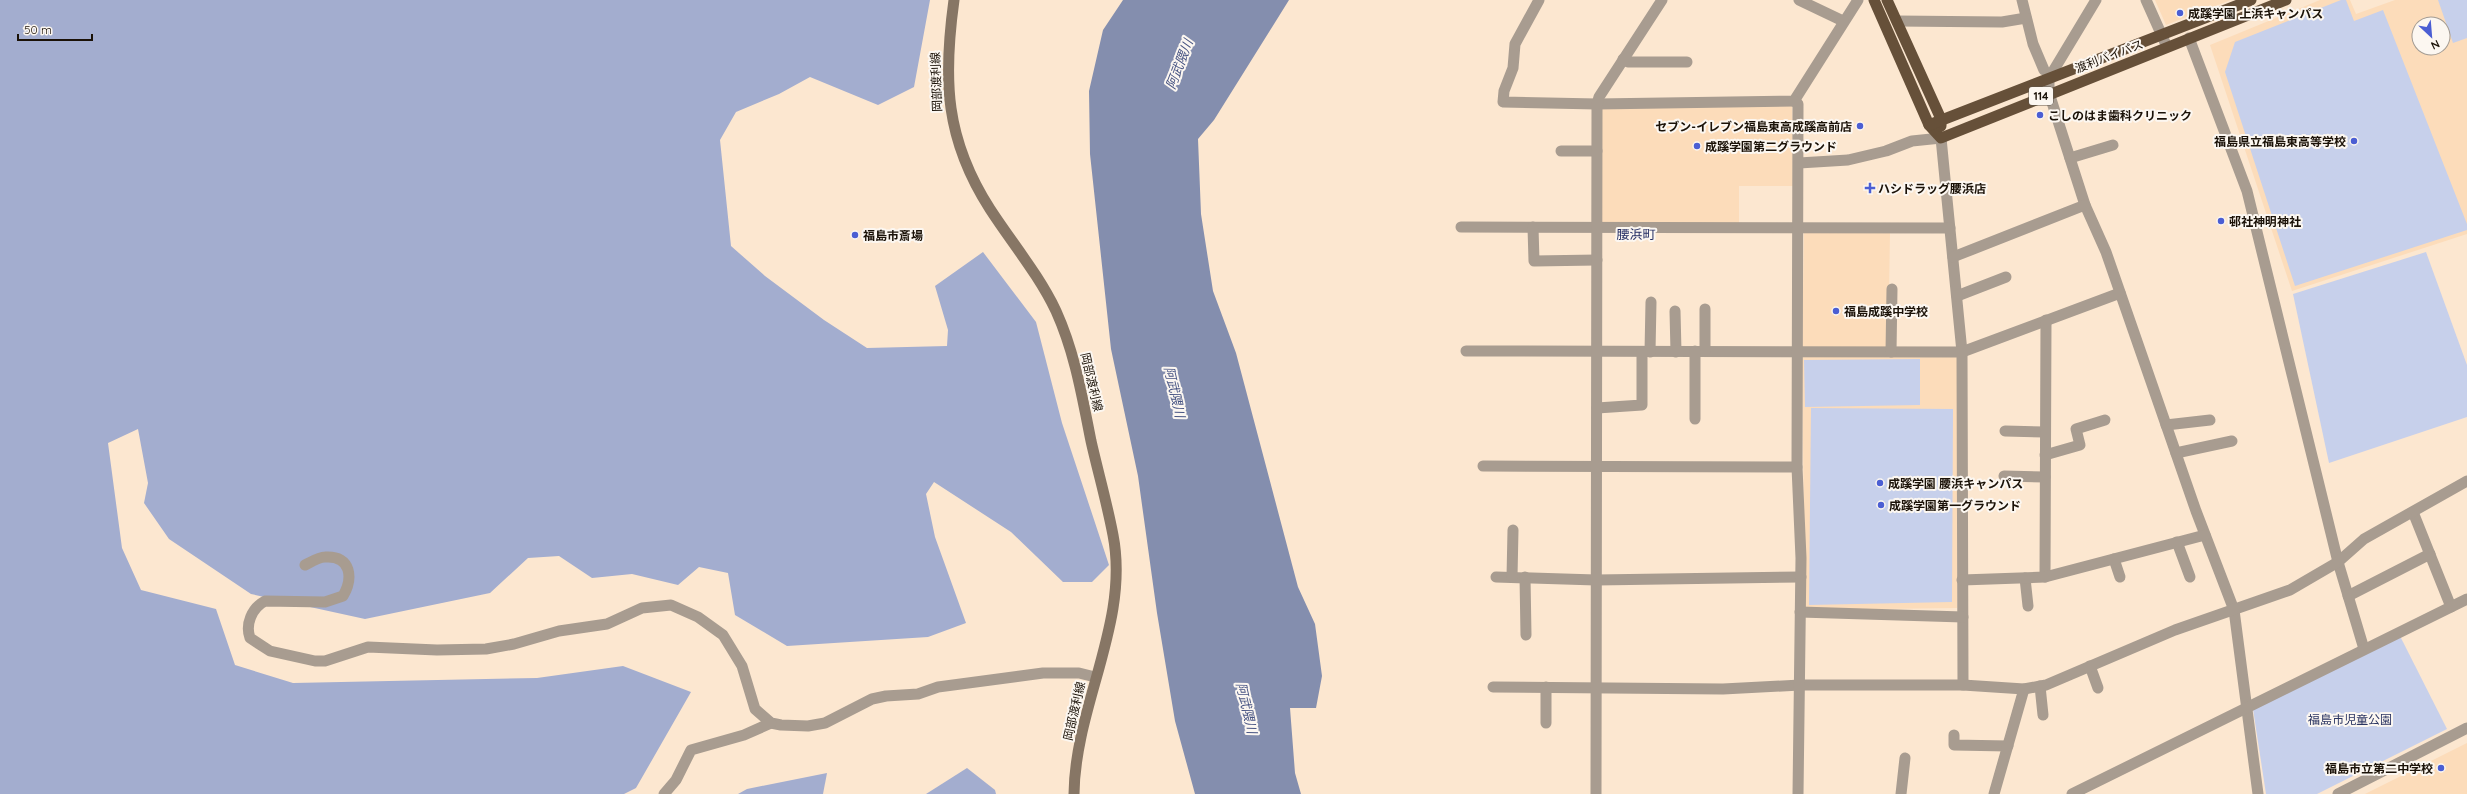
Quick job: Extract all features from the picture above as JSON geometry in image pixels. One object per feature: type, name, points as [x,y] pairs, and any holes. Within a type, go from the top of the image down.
[{"type":"highway","points":[[1874,0],[1928,125],[1941,138]]},
{"type":"highway","points":[[1887,0],[1941,119],[1941,138]]},
{"type":"highway","name":"渡利バイパス","points":[[1941,119],[2046,74],[2161,35],[2251,0]]},
{"type":"highway","name":"渡利バイパス","points":[[1941,138],[2049,93],[2286,0]]},
{"type":"highway","name":"114","points":[[1928,125],[1941,119]]},
{"type":"main road","name":"岡部渡利線","points":[[954,0],[948,43],[948,87],[952,123],[968,168],[982,195],[1055,310],[1064,333],[1079,377],[1113,536],[1117,566],[1116,590],[1107,637],[1080,736],[1076,762],[1074,794]]},
{"type":"street","points":[[1539,0],[1515,44],[1512,68],[1504,91],[1503,102],[1597,104],[1794,101],[1798,104],[1799,228],[1796,353],[1797,467],[1801,577],[1798,794]]},
{"type":"street","points":[[1596,794],[1598,350],[1597,104],[1623,59],[1662,0]]},
{"type":"street","points":[[1800,0],[1843,22]]},
{"type":"street","points":[[1794,101],[1858,0]]},
{"type":"street","points":[[2022,0],[2033,44],[2046,74],[2049,93],[2085,205],[2106,252],[2205,535],[2234,610],[2258,794]]},
{"type":"street","points":[[2046,74],[2096,0]]},
{"type":"street","points":[[2146,0],[2166,47]]},
{"type":"street","points":[[1896,21],[2002,22],[2026,18]]},
{"type":"street","points":[[2189,38],[2248,191],[2338,562],[2364,649]]},
{"type":"street","points":[[1623,59],[1628,62],[1687,62]]},
{"type":"street","points":[[1912,141],[1928,125]]},
{"type":"street","points":[[1799,163],[1848,160],[1886,151],[1912,141],[1941,138],[1962,352],[1963,686]]},
{"type":"street","points":[[2070,158],[2113,145]]},
{"type":"street","points":[[1561,151],[1597,151]]},
{"type":"street","points":[[1953,257],[2085,205]]},
{"type":"street","points":[[1461,227],[1950,228]]},
{"type":"street","points":[[1533,227],[1534,261],[1597,260]]},
{"type":"street","points":[[1957,296],[2006,277]]},
{"type":"street","points":[[1891,352],[1892,289]]},
{"type":"street","points":[[1466,351],[1598,350],[1646,352],[1700,351],[1796,353],[1962,352],[2120,293]]},
{"type":"street","points":[[1597,408],[1642,405],[1651,302]]},
{"type":"street","points":[[1694,419],[1705,309]]},
{"type":"street","points":[[1675,311],[1676,352]]},
{"type":"street","points":[[2045,577],[2046,320]]},
{"type":"street","points":[[2045,455],[2080,445],[2076,429],[2105,420]]},
{"type":"street","points":[[2166,425],[2210,420]]},
{"type":"street","points":[[2005,431],[2045,432]]},
{"type":"street","points":[[2176,453],[2232,441]]},
{"type":"street","points":[[1483,466],[1597,465],[1797,467]]},
{"type":"street","points":[[2004,476],[2045,477]]},
{"type":"street","points":[[1493,687],[1546,686],[1723,689],[1800,685],[1963,686],[2024,689],[2040,686],[2175,630],[2290,590],[2338,562],[2364,539],[2467,481]]},
{"type":"street","points":[[2413,512],[2450,607]]},
{"type":"street","points":[[1512,577],[1513,530]]},
{"type":"street","points":[[1962,580],[2045,577],[2205,535]]},
{"type":"street","points":[[2177,542],[2190,577]]},
{"type":"street","points":[[2348,596],[2430,554]]},
{"type":"street","points":[[305,565],[324,557],[338,559],[348,570],[350,581],[343,596],[333,600],[274,601],[258,605],[248,625],[248,632],[250,638],[270,651],[315,661],[325,661],[368,647],[437,650],[486,649],[514,644],[559,631],[606,624],[642,608],[671,605],[698,617],[723,635],[742,666],[755,709],[771,723]]},
{"type":"street","points":[[2114,559],[2120,577]]},
{"type":"street","points":[[1496,577],[1596,580],[1801,577]]},
{"type":"street","points":[[1525,577],[1526,635]]},
{"type":"street","points":[[2025,578],[2028,606]]},
{"type":"street","points":[[2072,794],[2467,599]]},
{"type":"street","points":[[1800,612],[1963,617]]},
{"type":"street","points":[[2090,666],[2098,688]]},
{"type":"street","points":[[664,794],[676,780],[691,750],[744,735],[771,723],[808,726],[820,724],[882,696],[918,694],[938,687],[994,679],[1043,673],[1079,673],[1095,677]]},
{"type":"street","points":[[1546,686],[1546,723]]},
{"type":"street","points":[[2040,686],[2043,715]]},
{"type":"street","points":[[1994,794],[2024,689]]},
{"type":"street","points":[[2344,792],[2467,728]]},
{"type":"street","points":[[1954,735],[1954,745],[2008,746]]},
{"type":"street","points":[[1901,794],[1905,758]]},
{"type":"shaded area","points":[[0,0],[930,0],[914,87],[878,105],[810,77],[779,94],[736,112],[720,140],[731,246],[765,276],[824,320],[867,348],[947,346],[948,330],[935,286],[983,252],[1036,322],[1062,423],[1109,565],[1092,582],[1063,582],[1011,532],[934,482],[926,494],[935,537],[966,623],[928,637],[787,646],[735,615],[728,573],[699,567],[678,585],[632,574],[592,578],[559,556],[528,558],[490,593],[365,619],[251,594],[169,539],[144,503],[148,483],[138,429],[108,443],[122,548],[141,590],[216,609],[235,665],[293,683],[537,678],[623,666],[691,692],[636,788],[624,794],[0,794]]},
{"type":"shaded area","name":"成蹊学園 上浜キャンパス","points":[[2155,0],[2231,0],[2166,25]]},
{"type":"shaded area","name":"福島県立福島東高等学校","points":[[2320,0],[2350,0],[2356,14],[2395,0],[2467,0],[2467,234],[2292,291],[2210,45]]},
{"type":"shaded area","name":"成蹊学園第二グラウンド","points":[[1792,106],[1793,186],[1739,186],[1739,223],[1601,224],[1600,107]]},
{"type":"shaded area","name":"成蹊学園 腰浜キャンパス","points":[[1804,232],[1890,233],[1888,356],[1957,357],[1957,608],[1805,610],[1802,357]]},
{"type":"shaded area","name":"福島市立第二中学校","points":[[2467,743],[2467,794],[2365,794]]},
{"type":"shaded area","points":[[967,768],[995,790],[996,794],[926,794]]},
{"type":"shaded area","points":[[827,773],[823,794],[738,794],[747,789]]},
{"type":"green space","name":"福島県立福島東高等学校","points":[[2341,0],[2346,0],[2354,21],[2383,10],[2467,224],[2467,230],[2295,286],[2225,72],[2235,42]]},
{"type":"green space","points":[[2438,0],[2467,0],[2467,38],[2453,43],[2451,37],[2451,16],[2444,16]]},
{"type":"green space","points":[[2426,252],[2467,365],[2467,417],[2329,463],[2293,294]]},
{"type":"green space","points":[[1920,359],[1920,405],[1805,407],[1804,360]]},
{"type":"green space","name":"成蹊学園第一グラウンド","points":[[1811,408],[1953,409],[1952,602],[1809,605]]},
{"type":"green space","name":"福島市児童公園","points":[[2400,636],[2447,729],[2317,794],[2266,794],[2253,709]]},
{"type":"water","name":"阿武隈川","points":[[1123,0],[1289,0],[1214,120],[1198,139],[1201,214],[1213,291],[1236,353],[1298,587],[1315,624],[1322,676],[1316,708],[1290,708],[1295,773],[1301,794],[1195,794],[1175,721],[1157,613],[1138,476],[1111,349],[1090,154],[1089,91],[1103,30]]},
{"type":"place","name":"成蹊学園 上浜キャンパス","points":[[2180,13]]},
{"type":"place","name":"こしのはま歯科クリニック","points":[[2040,115]]},
{"type":"place","name":"セブン-イレブン福島東高成蹊高前店","points":[[1860,126]]},
{"type":"place","name":"福島県立福島東高等学校","points":[[2354,141]]},
{"type":"place","name":"成蹊学園第二グラウンド","points":[[1697,146]]},
{"type":"place","name":"ハシドラッグ腰浜店","points":[[1870,188]]},
{"type":"place","name":"邨社神明神社","points":[[2221,221]]},
{"type":"place","name":"福島市斎場","points":[[855,235]]},
{"type":"place","name":"福島成蹊中学校","points":[[1836,311]]},
{"type":"place","name":"成蹊学園 腰浜キャンパス","points":[[1880,483]]},
{"type":"place","name":"成蹊学園第一グラウンド","points":[[1881,505]]},
{"type":"place","name":"福島市立第二中学校","points":[[2441,768]]},
{"type":"district","name":"腰浜町","points":[[1636,234]]}]
